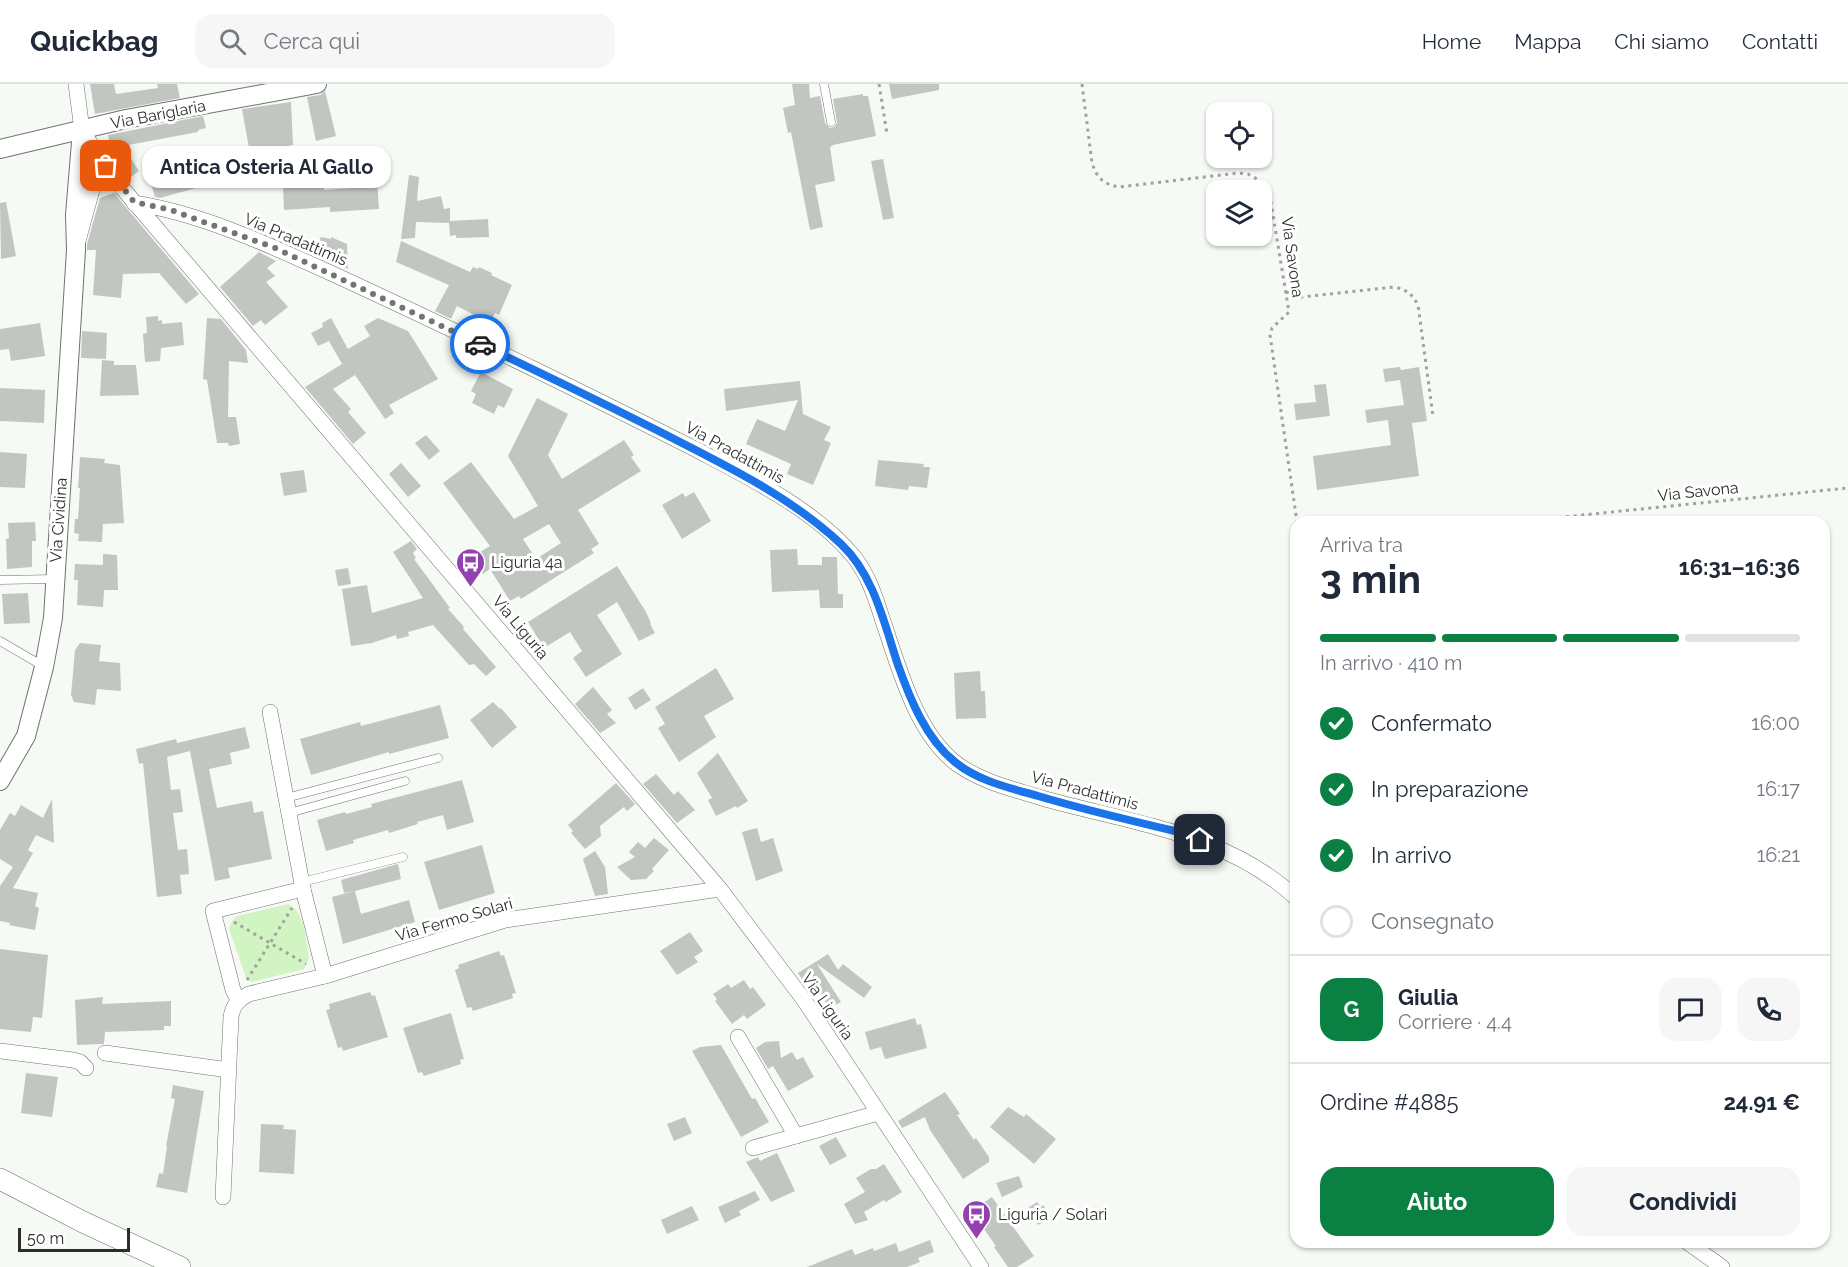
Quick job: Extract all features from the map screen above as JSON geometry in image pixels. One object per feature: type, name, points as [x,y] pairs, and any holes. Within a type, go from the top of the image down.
[{"type":"main road","points":[[0,1179],[83,1222],[180,1267]]},
{"type":"street","name":"Via Liguria","points":[[76,84],[82,130],[123,189],[720,889],[804,1000],[981,1267]]},
{"type":"street","name":"Via Bariglaria","points":[[0,150],[126,119],[317,84]]},
{"type":"street","name":"Via Cividina","points":[[0,781],[26,736],[44,667],[53,618],[76,250],[75,214],[82,130]]},
{"type":"street","points":[[35,142],[51,144],[68,150],[80,170]]},
{"type":"street","name":"Via Cividina","points":[[76,250],[98,168],[98,156]]},
{"type":"street","points":[[88,206],[103,188],[114,185],[123,189]]},
{"type":"street","name":"Via Pradattimis","points":[[134,202],[171,210],[275,248],[385,298],[626,414],[776,494],[841,544],[864,572],[916,710],[934,739],[954,762],[977,776],[1023,792],[1179,832],[1221,848],[1264,873],[1290,892]]},
{"type":"street","points":[[270,712],[303,886],[325,976]]},
{"type":"street","points":[[223,1197],[231,1017],[238,1000],[233,990],[213,911],[303,886]]},
{"type":"street","name":"Via Fermo Solari","points":[[238,1000],[249,994],[325,976],[505,920],[720,889]]},
{"type":"street","points":[[738,1036],[796,1136]]},
{"type":"street","points":[[0,1051],[73,1059],[86,1068]]},
{"type":"street","points":[[105,1053],[229,1070]]},
{"type":"street","points":[[753,1148],[878,1113]]},
{"type":"street","points":[[1695,1248],[1722,1267]]},
{"type":"lane","points":[[824,84],[831,122]]},
{"type":"lane","points":[[0,580],[55,579]]},
{"type":"lane","points":[[0,641],[44,667]]},
{"type":"lane","points":[[287,806],[438,758]]},
{"type":"lane","points":[[287,806],[405,781]]},
{"type":"lane","points":[[303,886],[403,857]]},
{"type":"path","points":[[879,84],[887,134]]},
{"type":"path","name":"Via Savona","points":[[1082,84],[1092,163],[1101,181],[1119,187],[1238,173],[1248,174],[1257,179],[1270,197],[1288,312],[1272,328],[1270,335],[1296,516]]},
{"type":"path","points":[[1286,292],[1302,297],[1394,287],[1404,289],[1413,295],[1418,305],[1433,416]]},
{"type":"path","name":"Via Savona","points":[[1573,516],[1848,488]]},
{"type":"path","points":[[247,980],[293,906]]},
{"type":"path","points":[[232,921],[308,964]]},
{"type":"green space","points":[[288,904],[294,907],[304,927],[309,958],[304,969],[252,982],[247,980],[229,929],[232,921],[237,916]]},
{"type":"building","points":[[90,84],[114,84],[116,94],[158,88],[157,84],[177,84],[180,98],[95,114]]},
{"type":"building","points":[[792,84],[809,84],[810,98],[820,96],[825,123],[830,128],[837,123],[833,99],[863,94],[863,96],[868,96],[876,136],[830,147],[835,181],[815,185],[823,227],[810,230],[791,132],[788,133],[783,108],[795,105]]},
{"type":"building","points":[[889,84],[939,84],[939,90],[892,99]]},
{"type":"building","points":[[325,91],[336,136],[316,141],[307,97],[320,95]]},
{"type":"building","points":[[291,102],[293,145],[263,151],[266,166],[238,171],[239,174],[196,188],[160,198],[155,197],[150,180],[249,156],[242,109]]},
{"type":"building","points":[[203,116],[206,128],[198,132],[123,146],[139,171],[128,179],[113,159],[108,135]]},
{"type":"building","points":[[883,159],[894,218],[883,220],[871,161]]},
{"type":"building","points":[[409,175],[419,177],[417,201],[441,196],[444,209],[450,208],[450,221],[488,219],[489,237],[456,238],[456,235],[450,236],[449,223],[416,222],[415,238],[401,239]]},
{"type":"building","points":[[377,180],[379,209],[330,212],[330,207],[284,210],[283,186],[324,184],[324,190],[365,187],[365,181]]},
{"type":"building","points":[[114,193],[199,294],[186,304],[159,273],[123,274],[121,298],[93,295],[96,250],[87,250],[87,244],[100,198]]},
{"type":"building","points":[[6,202],[16,256],[1,259],[0,203]]},
{"type":"building","points":[[321,237],[331,239],[331,237],[347,244],[348,269],[314,254]]},
{"type":"building","points":[[401,241],[470,272],[473,267],[478,269],[479,267],[512,285],[499,315],[495,313],[490,323],[457,306],[451,319],[435,311],[449,285],[396,262]]},
{"type":"building","points":[[259,252],[276,261],[267,268],[275,276],[266,282],[288,307],[265,325],[261,320],[253,326],[220,287]]},
{"type":"building","points":[[158,316],[158,321],[162,320],[162,324],[182,322],[184,345],[161,348],[160,361],[145,362],[143,334],[147,333],[146,317]]},
{"type":"building","points":[[207,318],[221,319],[246,350],[248,363],[229,361],[228,417],[236,417],[240,444],[229,446],[228,443],[217,443],[207,380],[203,379]]},
{"type":"building","points":[[331,318],[348,349],[370,336],[364,326],[378,318],[408,331],[438,379],[389,405],[394,413],[385,419],[355,375],[333,389],[351,409],[348,412],[366,433],[353,444],[305,387],[342,364],[329,341],[318,346],[311,333],[323,327],[322,323]]},
{"type":"building","points":[[40,323],[45,356],[11,361],[9,349],[0,350],[0,329]]},
{"type":"building","points":[[82,331],[107,333],[106,359],[81,358]]},
{"type":"building","points":[[102,360],[114,361],[114,365],[136,365],[139,395],[100,396]]},
{"type":"building","points":[[1400,367],[1401,370],[1419,367],[1427,421],[1412,423],[1419,476],[1317,490],[1313,456],[1391,445],[1388,420],[1367,423],[1365,410],[1404,405],[1400,380],[1385,382],[1383,369]]},
{"type":"building","points":[[481,372],[513,389],[504,408],[498,405],[494,414],[472,403],[476,394],[471,391]]},
{"type":"building","points":[[800,381],[803,414],[831,427],[824,440],[831,443],[813,485],[787,474],[791,464],[746,444],[757,419],[785,431],[798,400],[726,411],[724,389]]},
{"type":"building","points":[[1326,384],[1330,416],[1296,420],[1294,404],[1316,402],[1314,385]]},
{"type":"building","points":[[0,388],[45,390],[44,423],[0,421]]},
{"type":"building","points":[[537,398],[568,414],[548,455],[562,479],[624,440],[634,455],[631,457],[641,471],[578,510],[599,544],[591,549],[594,553],[521,599],[519,596],[510,601],[490,569],[483,574],[470,558],[490,546],[443,483],[471,462],[514,519],[538,506],[508,456]],"holes":[[[549,524],[561,543],[536,559],[523,539]]]},
{"type":"building","points":[[426,435],[440,451],[429,460],[415,443]]},
{"type":"building","points":[[0,452],[27,454],[25,488],[0,487]]},
{"type":"building","points":[[80,457],[105,459],[104,463],[120,465],[124,523],[103,524],[102,542],[78,541],[79,534],[74,533],[75,519],[78,519]]},
{"type":"building","points":[[878,460],[924,464],[923,467],[930,467],[927,488],[909,486],[908,490],[875,486]]},
{"type":"building","points":[[401,463],[421,486],[408,497],[389,474]]},
{"type":"building","points":[[304,470],[307,492],[284,496],[280,473]]},
{"type":"building","points":[[694,492],[711,521],[682,539],[662,505],[683,493],[685,497]]},
{"type":"building","points":[[35,522],[36,541],[32,541],[32,567],[7,569],[8,523]]},
{"type":"building","points":[[411,541],[417,549],[413,553],[416,558],[414,559],[450,608],[448,609],[464,627],[463,629],[496,667],[486,676],[474,664],[469,665],[433,625],[408,632],[409,636],[397,639],[396,635],[372,643],[351,646],[342,589],[367,585],[372,613],[423,598],[393,552]]},
{"type":"building","points":[[797,549],[798,565],[822,565],[822,557],[837,557],[838,594],[843,594],[843,608],[820,608],[819,590],[772,592],[770,550]]},
{"type":"building","points":[[103,554],[117,555],[118,590],[104,590],[103,607],[77,605],[78,580],[74,580],[75,564],[103,565]]},
{"type":"building","points":[[617,566],[646,612],[655,633],[639,641],[617,602],[597,615],[622,654],[586,677],[573,658],[582,651],[570,632],[544,648],[528,622]]},
{"type":"building","points":[[348,568],[351,584],[338,586],[335,570]]},
{"type":"building","points":[[28,593],[30,623],[4,624],[2,594]]},
{"type":"building","points":[[80,643],[101,645],[99,661],[120,663],[121,691],[97,689],[95,705],[74,702],[71,695],[75,650]]},
{"type":"building","points":[[716,668],[734,699],[704,716],[716,737],[679,762],[658,728],[665,724],[655,707]]},
{"type":"building","points":[[980,671],[981,691],[985,691],[986,718],[956,719],[954,673]]},
{"type":"building","points":[[593,687],[612,710],[607,714],[616,723],[600,733],[575,704]]},
{"type":"building","points":[[643,688],[651,700],[635,710],[628,698]]},
{"type":"building","points":[[493,702],[517,727],[492,748],[470,720]]},
{"type":"building","points":[[440,705],[449,738],[389,754],[389,752],[311,775],[300,739],[360,722],[361,726]]},
{"type":"building","points":[[245,727],[250,748],[230,753],[232,764],[209,769],[217,808],[252,801],[254,813],[263,811],[272,859],[228,868],[230,878],[215,881],[190,751],[167,757],[171,790],[180,789],[183,812],[173,813],[178,850],[187,849],[189,874],[180,875],[182,894],[157,897],[143,763],[139,764],[136,749],[176,739],[177,743]]},
{"type":"building","points":[[718,753],[748,801],[716,816],[708,800],[712,798],[697,773]]},
{"type":"building","points":[[656,774],[674,795],[678,791],[695,810],[677,823],[643,784]]},
{"type":"building","points":[[462,780],[474,822],[447,830],[443,815],[389,833],[388,830],[353,840],[354,843],[326,851],[317,820],[372,807],[371,804]]},
{"type":"building","points":[[616,783],[635,804],[627,811],[624,807],[600,826],[601,836],[585,849],[571,833],[573,831],[568,825]]},
{"type":"building","points":[[52,799],[54,843],[36,835],[28,850],[33,853],[13,888],[38,893],[35,906],[39,908],[35,930],[9,925],[10,923],[0,921],[0,886],[13,867],[0,859],[0,830],[10,813],[15,816],[21,805],[43,818]]},
{"type":"building","points":[[757,828],[761,842],[773,838],[783,871],[756,881],[742,832]]},
{"type":"building","points":[[654,838],[669,850],[646,879],[631,880],[617,867],[635,857],[629,852],[638,842],[645,848]]},
{"type":"building","points":[[482,845],[495,893],[439,910],[424,862]]},
{"type":"building","points":[[595,851],[605,867],[608,894],[595,896],[583,859]]},
{"type":"building","points":[[398,864],[401,879],[355,891],[361,914],[409,900],[415,922],[343,944],[332,897],[354,891],[344,893],[341,880]]},
{"type":"building","points":[[690,932],[703,951],[694,957],[698,962],[677,975],[660,951]]},
{"type":"building","points":[[0,949],[48,955],[42,1018],[33,1017],[31,1032],[0,1029]]},
{"type":"building","points":[[499,951],[501,956],[504,955],[516,993],[512,994],[513,998],[473,1011],[471,1007],[467,1008],[455,970],[459,968],[458,965]]},
{"type":"building","points":[[828,954],[838,970],[843,964],[872,987],[864,998],[817,964],[841,1002],[829,1008],[815,985],[808,989],[798,973]]},
{"type":"building","points":[[744,980],[750,989],[753,987],[766,1005],[747,1019],[744,1015],[732,1024],[715,1001],[717,999],[713,994],[728,984],[731,988]]},
{"type":"building","points":[[370,992],[372,996],[375,995],[388,1037],[343,1051],[342,1047],[338,1048],[326,1010],[330,1009],[329,1004]]},
{"type":"building","points":[[103,997],[102,1004],[171,1001],[171,1026],[164,1026],[164,1030],[105,1032],[104,1044],[77,1045],[75,1000]]},
{"type":"building","points":[[451,1013],[464,1059],[460,1060],[461,1064],[424,1076],[422,1072],[418,1073],[403,1028]]},
{"type":"building","points":[[915,1018],[917,1025],[921,1024],[927,1048],[885,1059],[881,1047],[870,1050],[865,1032]]},
{"type":"building","points":[[779,1041],[781,1058],[792,1052],[797,1060],[803,1057],[814,1077],[788,1091],[773,1066],[768,1069],[756,1048],[765,1042]]},
{"type":"building","points":[[721,1045],[752,1099],[755,1098],[769,1122],[741,1137],[692,1051],[700,1047]]},
{"type":"building","points":[[26,1073],[58,1077],[52,1117],[21,1113]]},
{"type":"building","points":[[173,1085],[204,1091],[187,1193],[156,1187],[159,1173],[163,1174],[175,1099],[171,1098]]},
{"type":"building","points":[[945,1092],[960,1114],[957,1115],[989,1157],[989,1162],[963,1179],[930,1130],[925,1117],[902,1128],[898,1121]]},
{"type":"building","points":[[1008,1107],[1024,1117],[1026,1114],[1056,1139],[1034,1164],[990,1127]]},
{"type":"building","points":[[685,1117],[692,1133],[674,1141],[667,1124]]},
{"type":"building","points":[[261,1124],[284,1125],[283,1129],[296,1130],[294,1174],[259,1172]]},
{"type":"building","points":[[836,1137],[847,1156],[830,1165],[819,1146]]},
{"type":"building","points":[[777,1153],[795,1191],[771,1202],[746,1162],[758,1157],[760,1161]]},
{"type":"building","points":[[884,1164],[902,1192],[864,1212],[868,1220],[855,1224],[844,1204],[865,1192],[856,1178]]},
{"type":"building","points":[[1019,1176],[1023,1187],[1002,1197],[996,1183]]},
{"type":"building","points":[[755,1191],[760,1200],[739,1211],[741,1215],[725,1223],[718,1207]]},
{"type":"building","points":[[992,1197],[1034,1256],[1017,1267],[1008,1267],[971,1211]]},
{"type":"building","points":[[1037,1202],[1041,1207],[1043,1205],[1051,1217],[1038,1225],[1028,1208]]},
{"type":"building","points":[[692,1206],[699,1220],[667,1234],[661,1220]]},
{"type":"building","points":[[930,1240],[934,1252],[918,1258],[920,1262],[907,1267],[807,1267],[852,1249],[855,1255],[896,1243],[899,1252]]},
{"type":"way so far","points":[[106,166],[134,202],[171,210],[275,248],[480,344]]},
{"type":"place","name":"Antica Osteria Al Gallo","points":[[106,166]]},
{"type":"place","name":"Liguria 4a","points":[[470,588]]},
{"type":"place","name":"Liguria / Solari","points":[[977,1240]]},
{"type":"route","points":[[480,344],[636,419],[731,468],[776,494],[823,528],[853,556],[864,572],[916,710],[934,739],[954,762],[977,776],[1023,792],[1179,832],[1200,840]]}]
